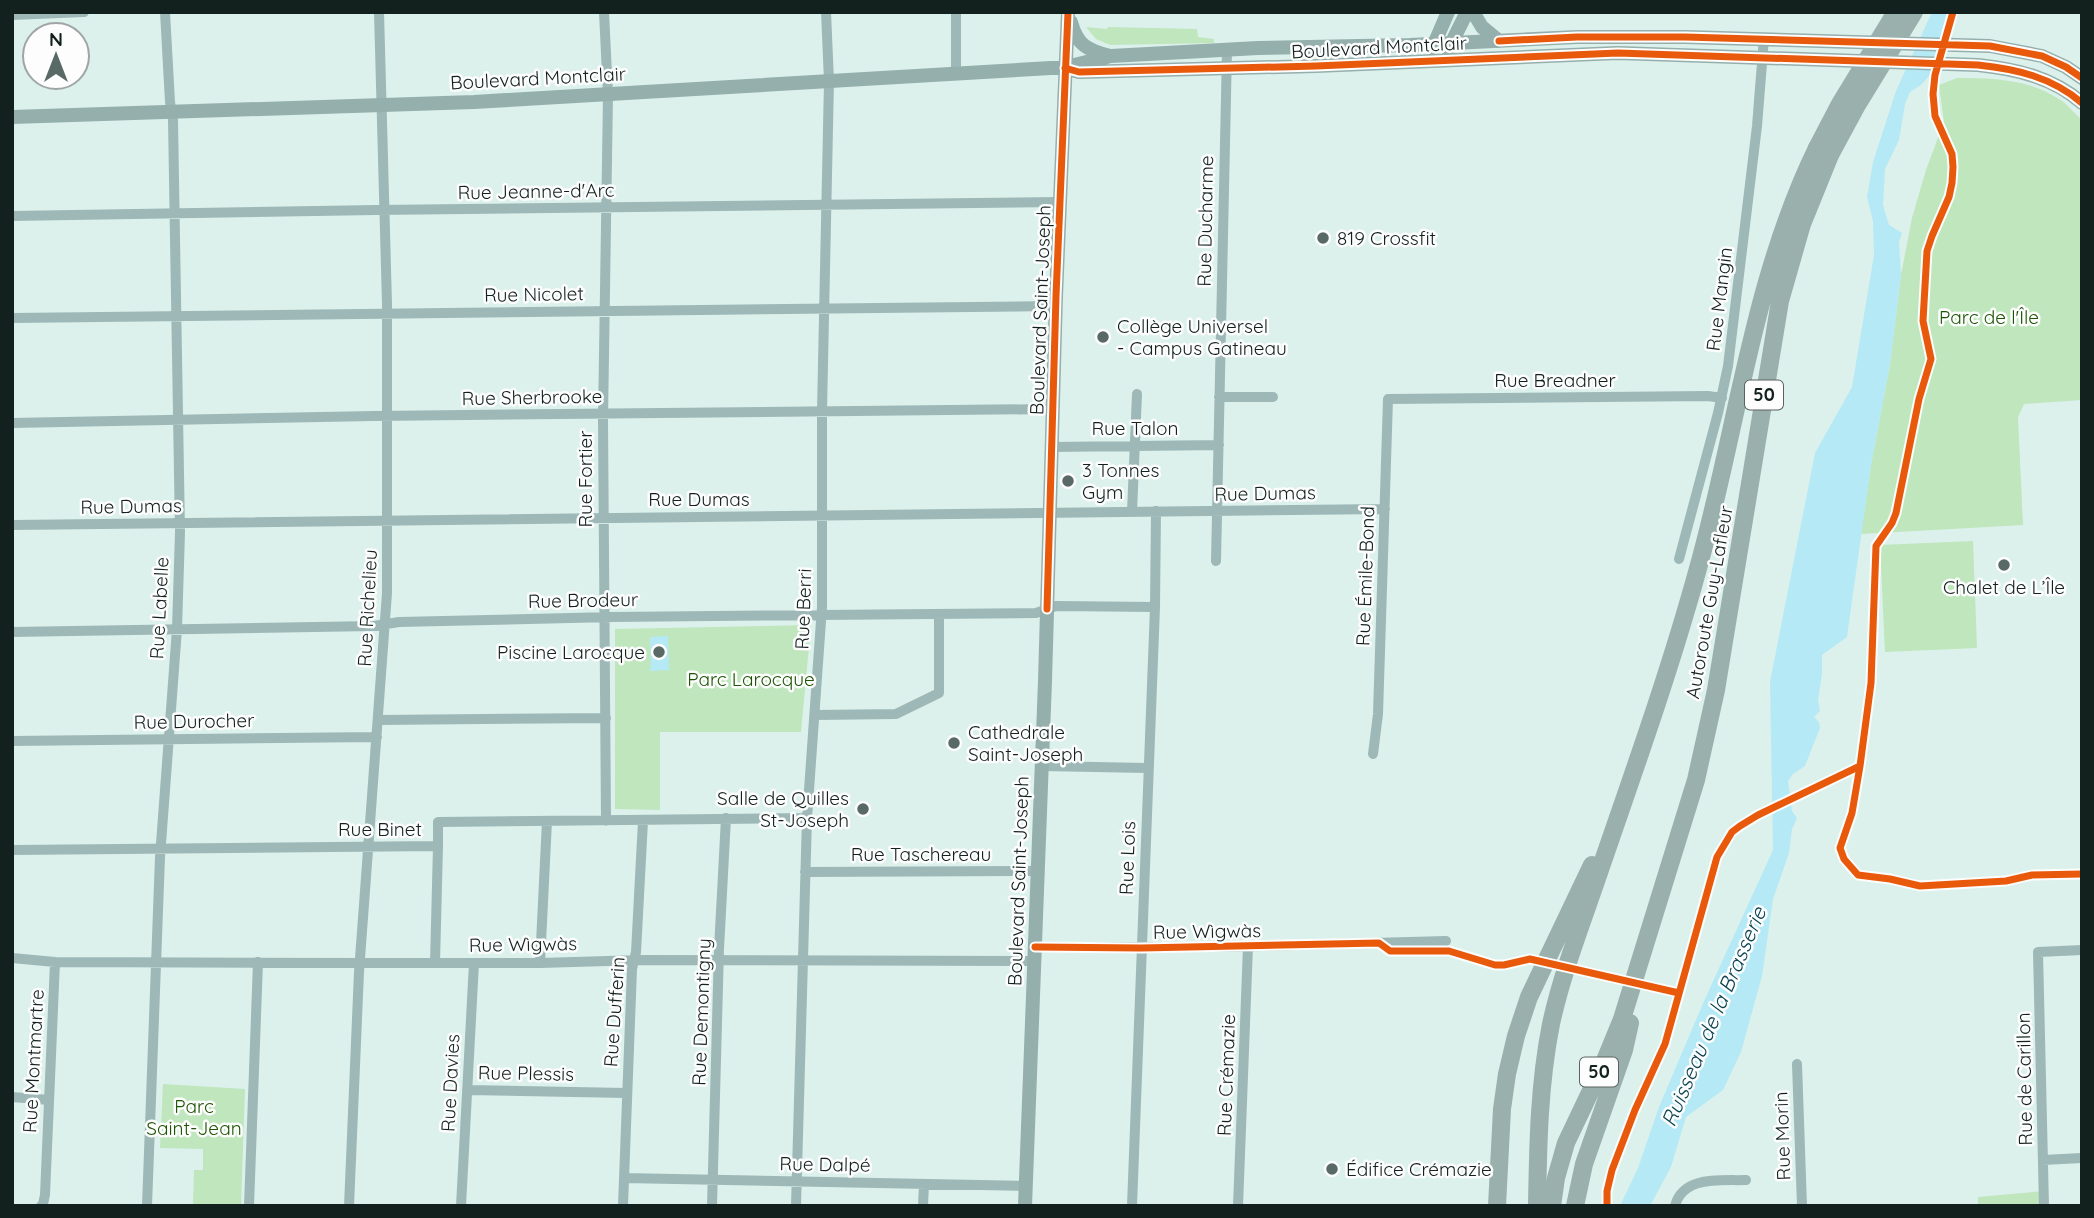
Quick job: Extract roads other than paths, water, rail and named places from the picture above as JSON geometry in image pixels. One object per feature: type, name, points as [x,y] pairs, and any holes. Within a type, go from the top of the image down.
[{"type":"highway","name":"Autoroute Guy-Lafleur","points":[[1552,1206],[1556,1178],[1566,1143],[1618,1031],[1690,804],[1710,722],[1783,289],[1840,104],[1896,12]]},
{"type":"highway","name":"Autoroute Guy-Lafleur","points":[[1537,1206],[1541,1097],[1552,1022],[1572,952],[1668,673],[1698,568],[1770,267],[1790,206],[1914,12]]},
{"type":"highway","points":[[1497,1206],[1503,1100],[1518,1027],[1529,997],[1637,766]]},
{"type":"highway","points":[[1574,1206],[1584,1164],[1624,1050],[1648,937]]},
{"type":"main road","points":[[1068,12],[1073,33],[1083,46],[1111,56]]},
{"type":"main road","name":"Boulevard Saint-Joseph","points":[[1025,1206],[1042,766],[1055,306],[1068,12]]},
{"type":"main road","points":[[1434,60],[1434,44],[1448,12]]},
{"type":"main road","points":[[1434,60],[1452,43],[1470,12],[1499,41]]},
{"type":"main road","name":"Boulevard Montclair","points":[[12,117],[474,102],[1065,68],[1111,56],[1601,37],[1764,38],[1990,47],[2027,52],[2055,61],[2082,78]]},
{"type":"main road","name":"Boulevard Montclair","points":[[1065,68],[1079,72],[1226,69],[1618,53],[1763,57],[1978,65],[2021,71],[2057,86],[2082,103]]},
{"type":"street","points":[[12,15],[84,12]]},
{"type":"street","name":"Rue Labelle","points":[[146,1206],[161,848],[177,629],[180,523],[173,120],[165,12]]},
{"type":"street","name":"Rue Richelieu","points":[[349,1206],[360,963],[387,593],[387,313],[379,12]]},
{"type":"street","name":"Rue Fortier","points":[[604,12],[608,94],[602,517],[606,821]]},
{"type":"street","name":"Rue Berri","points":[[796,1206],[807,818],[821,615],[829,81],[826,12]]},
{"type":"street","points":[[956,12],[956,74]]},
{"type":"street","name":"Rue Mangin","points":[[1679,559],[1722,398],[1731,346],[1764,38]]},
{"type":"street","name":"Rue Ducharme","points":[[1216,561],[1227,50]]},
{"type":"street","name":"Rue Jeanne-d'Arc","points":[[12,216],[1060,202]]},
{"type":"street","name":"Rue Nicolet","points":[[12,318],[1055,306]]},
{"type":"street","points":[[1132,512],[1137,394]]},
{"type":"street","points":[[1219,397],[1273,397]]},
{"type":"street","name":"Rue Breadner","points":[[1388,399],[1722,398]]},
{"type":"street","name":"Rue Émile-Bond","points":[[1373,754],[1378,714],[1388,399]]},
{"type":"street","name":"Rue Sherbrooke","points":[[12,423],[1053,409]]},
{"type":"street","name":"Rue Talon","points":[[1052,447],[1219,445]]},
{"type":"street","name":"Rue Dumas","points":[[12,525],[1385,509]]},
{"type":"street","name":"Rue Lois","points":[[1132,1206],[1155,607],[1156,511]]},
{"type":"street","name":"Rue Brodeur","points":[[12,632],[361,626],[399,622],[604,618],[1036,613],[1056,606],[1155,607]]},
{"type":"street","points":[[815,715],[896,714],[939,693],[939,614]]},
{"type":"street","points":[[378,720],[606,718]]},
{"type":"street","name":"Rue Durocher","points":[[12,741],[377,737]]},
{"type":"street","points":[[1042,766],[1147,768]]},
{"type":"street","name":"Rue Demontigny","points":[[712,1206],[726,818]]},
{"type":"street","name":"Rue Binet","points":[[12,850],[438,846],[439,822],[807,818]]},
{"type":"street","points":[[540,962],[547,821]]},
{"type":"street","name":"Rue Dufferin","points":[[622,1206],[632,969],[643,821]]},
{"type":"street","points":[[436,963],[438,846]]},
{"type":"street","name":"Rue Taschereau","points":[[805,872],[1038,871]]},
{"type":"street","name":"Rue Wìgwàs","points":[[12,958],[55,962],[803,961],[1141,948],[1446,941]]},
{"type":"street","name":"Rue Crémazie","points":[[1238,1206],[1248,946]]},
{"type":"street","name":"Rue de Carillon","points":[[2045,1206],[2038,953],[2082,950]]},
{"type":"street","name":"Rue Montmartre","points":[[42,1205],[55,962]]},
{"type":"street","points":[[249,1206],[258,962]]},
{"type":"street","name":"Rue Davies","points":[[461,1206],[474,962]]},
{"type":"street","name":"Rue Morin","points":[[1797,1064],[1802,1206]]},
{"type":"street","name":"Rue Plessis","points":[[467,1090],[626,1093]]},
{"type":"street","points":[[12,1097],[49,1100]]},
{"type":"street","points":[[2043,1160],[2082,1158]]},
{"type":"street","name":"Rue Dalpé","points":[[624,1178],[1026,1186]]},
{"type":"street","points":[[1675,1206],[1680,1194],[1694,1184],[1746,1180]]},
{"type":"street","points":[[923,1206],[924,1184]]},
{"type":"water","name":"Ruisseau de la Brasserie","points":[[1932,12],[1947,12],[1930,75],[1910,92],[1905,104],[1899,140],[1885,169],[1883,205],[1889,225],[1902,233],[1899,242],[1901,275],[1890,364],[1871,465],[1847,637],[1822,655],[1818,700],[1820,711],[1814,717],[1820,728],[1805,766],[1788,781],[1792,811],[1797,818],[1792,829],[1789,853],[1773,899],[1762,976],[1741,1052],[1723,1090],[1686,1117],[1671,1167],[1650,1206],[1620,1206],[1638,1168],[1659,1107],[1704,1001],[1773,850],[1770,682],[1815,453],[1852,387],[1874,255],[1873,221],[1867,197],[1873,162],[1896,91]]},
{"type":"water","name":"Piscine Larocque","points":[[668,636],[669,670],[649,671],[650,637]]},
{"type":"place","name":"819 Crossfit","points":[[1323,238]]},
{"type":"place","name":"Collège Universel - Campus Gatineau","points":[[1103,337]]},
{"type":"place","name":"3 Tonnes Gym","points":[[1068,481]]},
{"type":"place","name":"Chalet de L’Île","points":[[2004,565]]},
{"type":"place","name":"Piscine Larocque","points":[[659,652]]},
{"type":"place","name":"Cathedrale Saint-Joseph","points":[[954,743]]},
{"type":"place","name":"Salle de Quilles St-Joseph","points":[[863,809]]},
{"type":"place","name":"Édifice Crémazie","points":[[1332,1169]]},
{"type":"park label","name":"Parc de l'Île","points":[[1989,317]]},
{"type":"park label","name":"Parc Larocque","points":[[751,679]]},
{"type":"park label","name":"Parc Saint-Jean","points":[[194,1117]]}]
